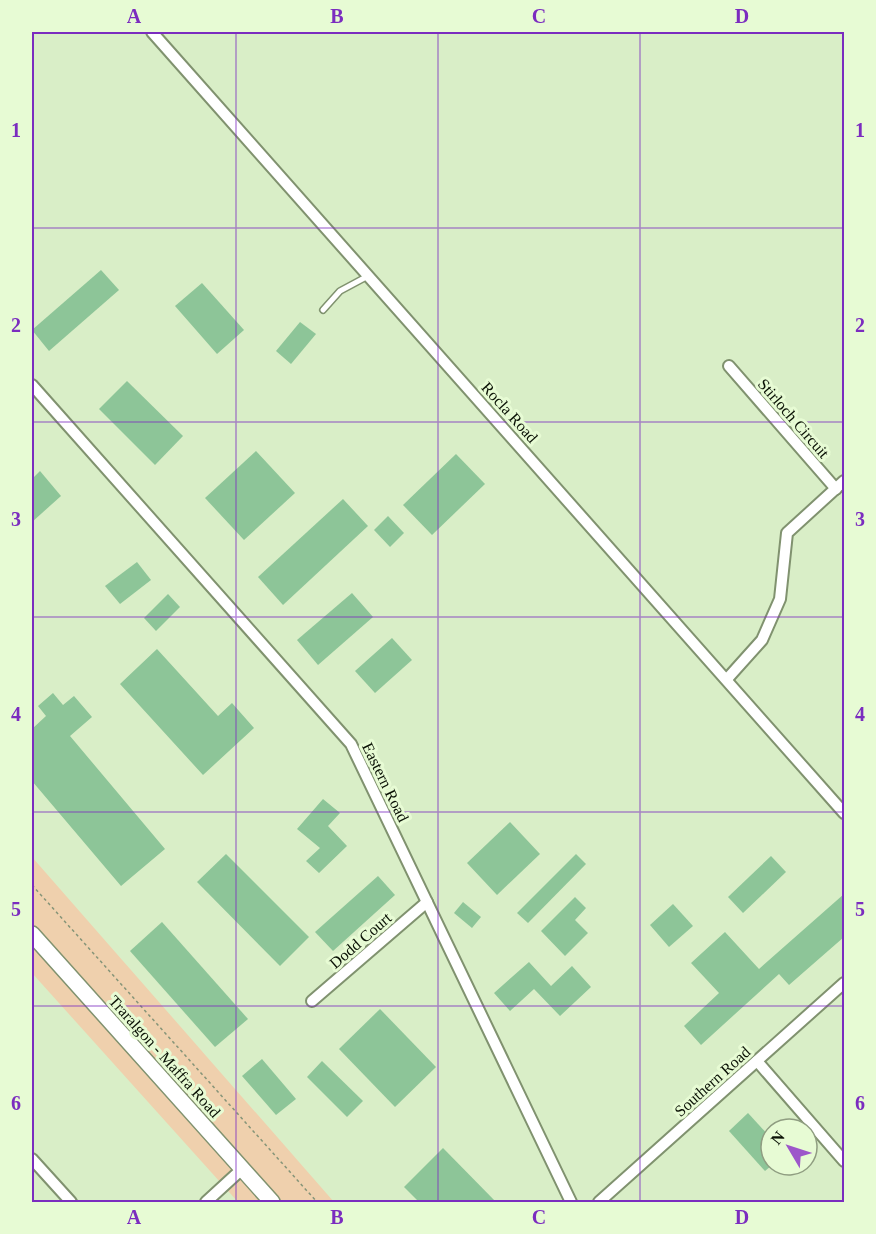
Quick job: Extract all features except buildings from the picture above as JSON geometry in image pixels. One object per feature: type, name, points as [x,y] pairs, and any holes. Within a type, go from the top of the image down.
[{"type":"main road","name":"Traralgon - Maffra Road","points":[[32,934],[272,1203]]},
{"type":"street","name":"Rocla Road","points":[[152,32],[844,813]]},
{"type":"street","name":"Stirloch Circuit","points":[[727,679],[762,640],[780,599],[787,532],[840,485],[729,366]]},
{"type":"street","name":"Eastern Road","points":[[32,385],[351,744],[571,1203]]},
{"type":"street","name":"Dodd Court","points":[[312,1001],[427,902]]},
{"type":"street","name":"Southern Road","points":[[599,1203],[844,983]]},
{"type":"street","points":[[757,1061],[844,1161]]},
{"type":"street","points":[[32,1159],[71,1203]]},
{"type":"street","points":[[206,1203],[242,1169]]},
{"type":"lane","points":[[323,310],[340,291],[368,276]]},
{"type":"path","points":[[32,885],[317,1203]]},
{"type":"shaded area","points":[[32,857],[334,1202],[238,1202],[32,973]]}]
